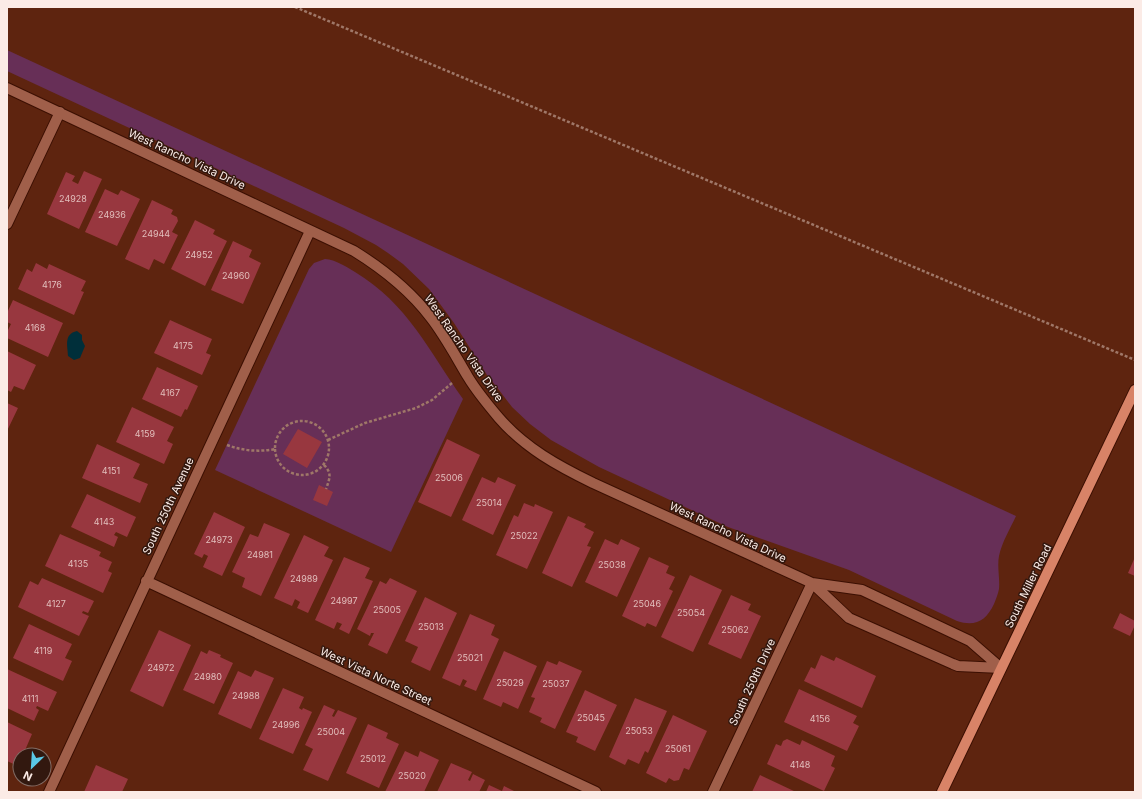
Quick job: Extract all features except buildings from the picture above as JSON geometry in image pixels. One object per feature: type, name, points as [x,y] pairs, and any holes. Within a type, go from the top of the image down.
[{"type":"main road","name":"South Miller Road","points":[[942,792],[1135,390]]},
{"type":"street","name":"West Rancho Vista Drive","points":[[7,88],[354,251],[376,265],[402,286],[432,318],[482,397],[500,419],[519,438],[540,454],[562,467],[593,483],[812,583],[862,590],[970,641],[1001,668]]},
{"type":"street","points":[[7,224],[60,112]]},
{"type":"street","name":"South 250th Avenue","points":[[49,792],[310,231]]},
{"type":"street","name":"West Vista Norte Street","points":[[146,581],[596,792]]},
{"type":"street","name":"West Rancho Vista Drive","points":[[812,583],[849,618],[958,666],[1001,668]]},
{"type":"street","name":"South 250th Drive","points":[[713,792],[812,583]]},
{"type":"path","points":[[295,7],[1135,360]]},
{"type":"path","points":[[328,440],[365,423],[416,408],[432,400],[452,383]]},
{"type":"path","points":[[301,422],[317,426],[324,432],[328,440],[328,456],[324,465],[313,474],[297,475],[289,472],[278,460],[276,443],[279,435],[285,428],[292,424],[301,422]]},
{"type":"path","points":[[227,445],[240,450],[248,451],[276,449]]},
{"type":"path","points":[[324,465],[328,469],[331,476],[326,489]]},
{"type":"shaded area","points":[[7,50],[1016,516],[1000,551],[998,564],[999,589],[991,610],[984,618],[975,623],[963,623],[957,621],[849,570],[728,527],[599,467],[551,440],[530,424],[512,407],[487,375],[454,323],[429,289],[403,264],[388,253],[344,228],[7,71]]},
{"type":"shaded area","points":[[325,259],[337,262],[355,272],[389,299],[428,346],[463,399],[391,552],[215,470],[309,269],[314,263]]},
{"type":"water","points":[[77,331],[82,335],[82,340],[85,346],[80,358],[74,360],[68,356],[67,341],[70,335]]}]
